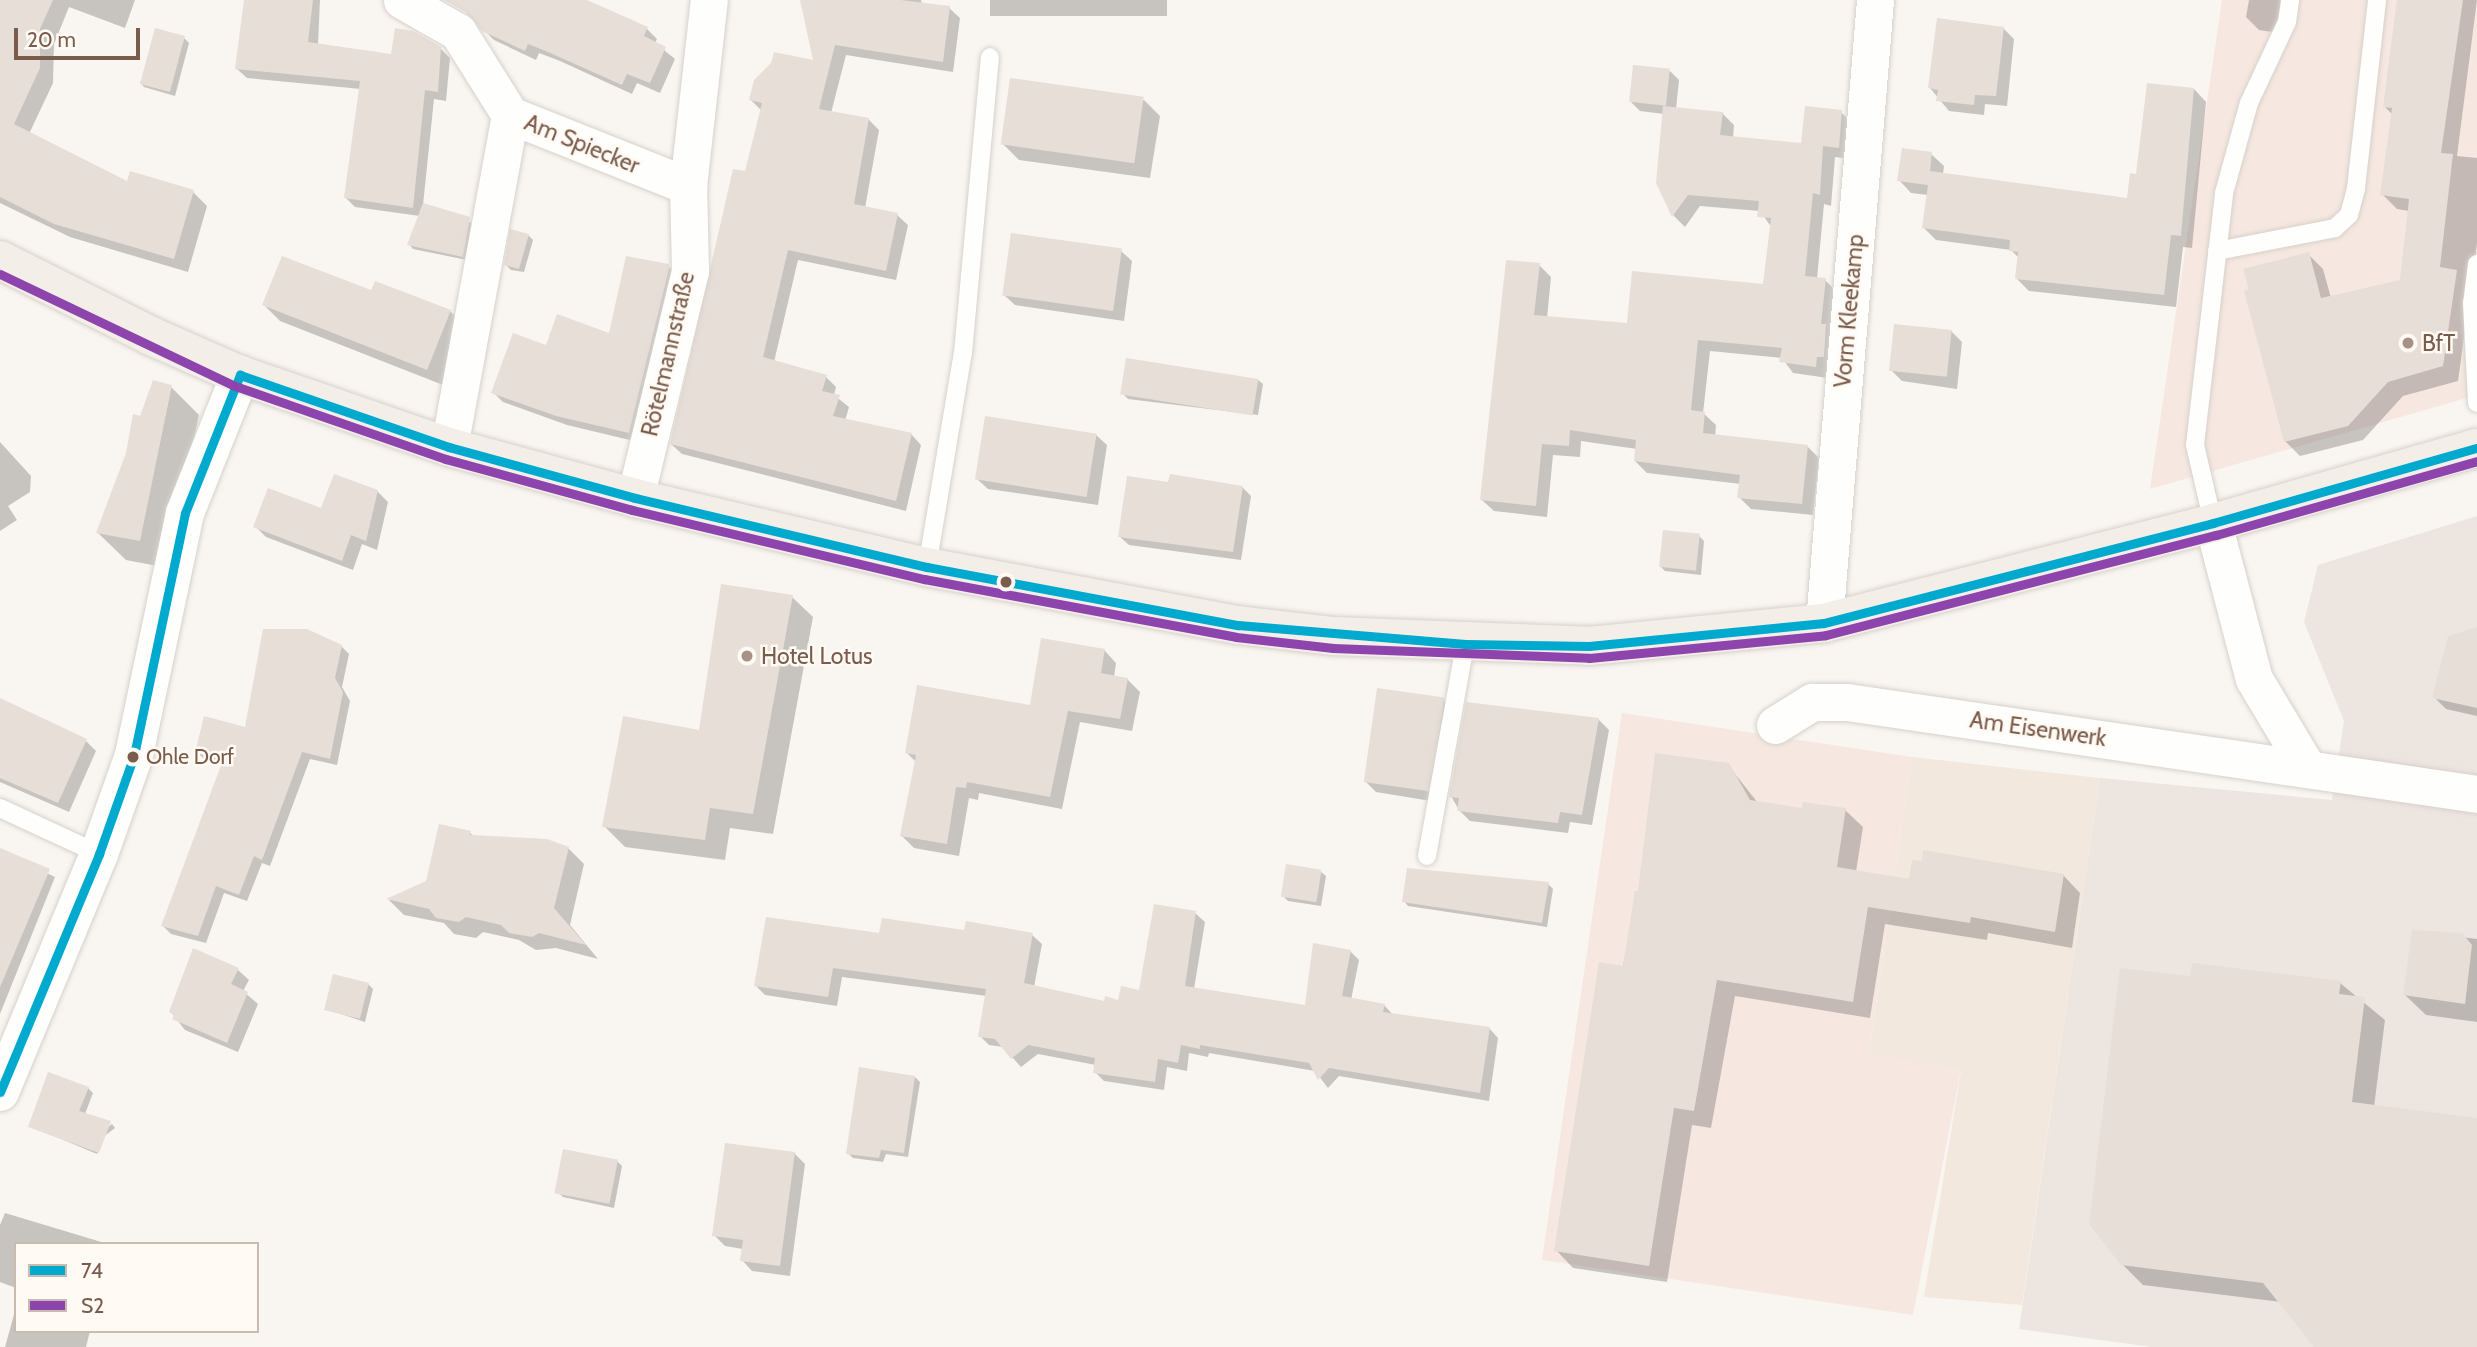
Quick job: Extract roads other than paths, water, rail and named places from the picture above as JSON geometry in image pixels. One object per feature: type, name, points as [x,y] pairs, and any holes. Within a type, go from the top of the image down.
[{"type":"main road","points":[[0,260],[151,336],[240,375],[449,447],[635,498],[927,566],[1238,625],[1465,644],[1589,646],[1824,623],[2213,523],[2477,449]]},
{"type":"street","name":"Am Spiecker","points":[[402,0],[458,32],[510,115],[688,186]]},
{"type":"street","name":"Rötelmannstraße","points":[[635,498],[690,271],[688,186],[709,0]]},
{"type":"street","name":"Vorm Kleekamp","points":[[1824,623],[1875,0]]},
{"type":"street","points":[[449,447],[510,115]]},
{"type":"street","points":[[0,1092],[99,853],[134,755],[186,513],[240,375]]},
{"type":"street","points":[[2213,523],[2254,679],[2306,766]]},
{"type":"street","name":"Am Eisenwerk","points":[[1775,725],[1812,702],[1847,702],[2306,766],[2477,794]]},
{"type":"lane","points":[[2213,523],[2195,445],[2217,250],[2234,152],[2249,103],[2287,22],[2290,0]]},
{"type":"lane","points":[[2217,250],[2335,228],[2349,215],[2357,188],[2377,0]]},
{"type":"lane","points":[[927,566],[963,353],[990,57]]},
{"type":"lane","points":[[2477,264],[2474,303],[2477,404]]},
{"type":"lane","points":[[1427,856],[1465,644]]},
{"type":"lane","points":[[0,808],[99,853]]},
{"type":"place","name":"BfT","points":[[2408,343]]},
{"type":"place","name":"Hotel Lotus","points":[[747,656]]},
{"type":"place","name":"Ohle Dorf","points":[[133,757]]}]
